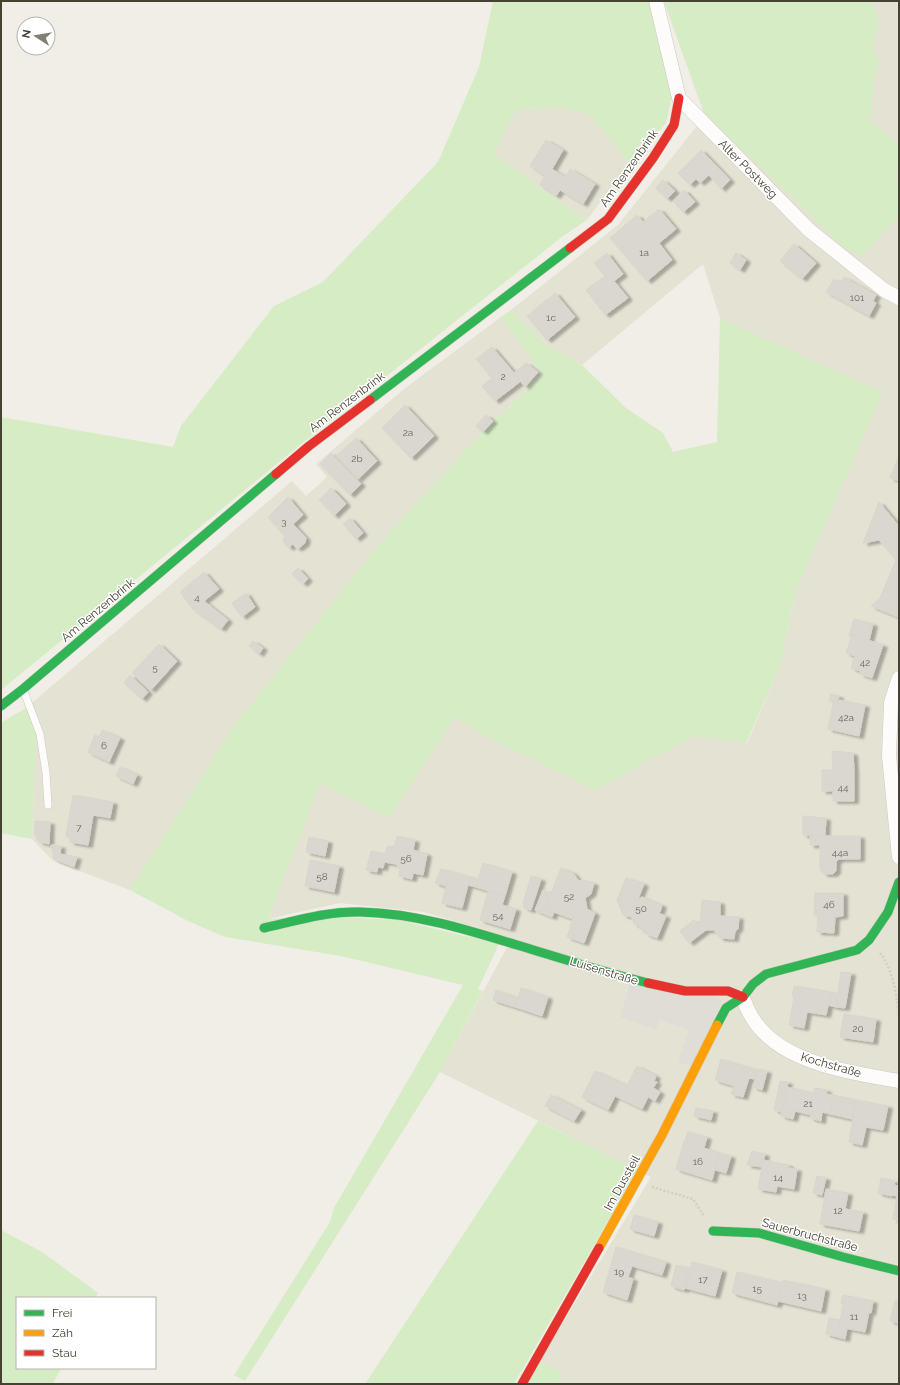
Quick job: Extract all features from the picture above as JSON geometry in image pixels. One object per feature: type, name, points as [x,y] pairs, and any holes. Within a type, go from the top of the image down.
[{"type":"street","points":[[656,1],[678,98]]},
{"type":"street","name":"Alter Postweg","points":[[678,98],[809,230],[884,290],[899,298]]},
{"type":"street","name":"Am Renzenbrink","points":[[1,706],[23,689],[309,446],[608,219],[653,158],[674,125],[678,98]]},
{"type":"street","points":[[899,678],[890,703],[889,756],[899,857]]},
{"type":"street","points":[[743,996],[753,984],[766,974],[857,950],[869,940],[888,912],[899,882]]},
{"type":"street","name":"Luisenstraße","points":[[264,928],[333,913],[359,912],[401,915],[470,930],[615,975],[650,984],[685,991],[728,991],[743,996]]},
{"type":"street","name":"Kochstraße","points":[[743,996],[746,1008],[763,1033],[788,1052],[813,1062],[899,1081]]},
{"type":"street","name":"Im Dussteil","points":[[522,1384],[636,1182],[726,1008],[743,996]]},
{"type":"street","name":"Sauerbruchstraße","points":[[713,1230],[759,1233],[899,1271]]},
{"type":"lane","points":[[23,689],[40,734],[46,773],[48,805]]},
{"type":"path","points":[[869,940],[886,959],[899,1006],[899,1020]]},
{"type":"path","points":[[636,1182],[693,1199]]},
{"type":"shaded area","points":[[664,1],[899,1],[899,1384],[559,1384],[563,1373],[539,1362],[651,1177],[440,1072],[512,938],[424,912],[340,903],[268,919],[320,782],[389,818],[455,717],[496,742],[595,790],[694,736],[747,743],[779,669],[796,590],[767,340],[720,318],[703,264],[582,365],[547,345],[511,310],[618,225],[705,116]]},
{"type":"shaded area","points":[[561,108],[589,114],[629,163],[587,220],[493,154],[517,109]]},
{"type":"shaded area","points":[[501,317],[542,374],[467,449],[383,540],[236,723],[130,890],[53,861],[32,839],[36,734],[26,708],[292,481],[306,496],[327,477],[316,464],[404,389]]},
{"type":"shaded area","points":[[630,984],[716,996],[722,1001],[692,1066],[678,1062],[689,1030],[659,1020],[656,1030],[620,1017]]},
{"type":"green space","points":[[493,1],[649,1],[667,68],[672,97],[666,123],[629,163],[589,114],[561,108],[517,109],[493,154],[587,220],[563,236],[306,440],[1,690],[1,417],[173,447],[181,426],[274,306],[323,282],[438,162],[479,67]]},
{"type":"green space","points":[[664,1],[872,1],[871,3],[879,19],[873,44],[878,62],[874,82],[870,121],[899,145],[899,169],[893,177],[899,181],[899,216],[862,256],[844,248],[793,197],[705,116]]},
{"type":"green space","points":[[511,310],[547,345],[582,365],[626,408],[663,433],[673,452],[717,442],[720,318],[883,392],[796,590],[779,669],[746,743],[694,736],[595,790],[496,742],[455,717],[389,818],[320,783],[268,919],[336,917],[398,920],[499,944],[478,989],[483,991],[440,1072],[245,1381],[234,1375],[330,1222],[334,1208],[463,985],[341,956],[225,937],[188,921],[130,890],[236,723],[383,540],[467,449],[542,374],[501,317]]},
{"type":"green space","points":[[26,708],[36,734],[32,839],[1,833],[1,723]]},
{"type":"green space","points":[[538,1121],[637,1170],[514,1384],[365,1384]]},
{"type":"green space","points":[[1,1230],[42,1252],[98,1293],[96,1297],[16,1297],[16,1369],[60,1369],[53,1384],[1,1384]]},
{"type":"green space","points":[[539,1362],[563,1373],[559,1384],[527,1384]]},
{"type":"building","points":[[546,140],[563,150],[552,169],[565,177],[570,169],[595,184],[583,204],[560,190],[556,196],[540,185],[545,176],[530,166]]},
{"type":"building","points":[[701,150],[730,180],[721,189],[709,175],[700,183],[696,179],[690,185],[678,173]]},
{"type":"building","points":[[663,180],[675,191],[667,199],[656,188]]},
{"type":"building","points":[[684,190],[695,202],[683,212],[673,201]]},
{"type":"building","points":[[659,209],[676,229],[659,243],[672,260],[647,281],[610,238],[637,215],[643,222]]},
{"type":"building","points":[[794,244],[816,263],[802,279],[780,261]]},
{"type":"building","points":[[607,253],[623,274],[614,281],[628,298],[605,315],[586,290],[605,276],[594,263]]},
{"type":"building","points":[[736,253],[746,260],[740,270],[730,263]]},
{"type":"building","points":[[844,277],[849,280],[839,299],[826,292],[834,279],[841,283]]},
{"type":"building","points":[[849,280],[876,295],[873,301],[876,303],[869,316],[839,299]]},
{"type":"building","points":[[555,293],[575,317],[547,340],[527,316]]},
{"type":"building","points":[[492,347],[521,381],[495,401],[482,386],[492,378],[476,359]]},
{"type":"building","points":[[526,363],[538,372],[525,387],[514,373]]},
{"type":"building","points":[[405,405],[434,436],[411,458],[382,428]]},
{"type":"building","points":[[486,415],[493,421],[483,432],[476,426]]},
{"type":"building","points":[[356,438],[377,461],[358,479],[336,456]]},
{"type":"building","points":[[331,453],[361,484],[350,495],[320,464]]},
{"type":"building","points":[[899,456],[899,481],[890,478]]},
{"type":"building","points":[[331,488],[341,498],[329,510],[319,500]]},
{"type":"building","points":[[288,497],[303,515],[293,524],[306,538],[305,543],[299,548],[296,548],[293,544],[289,548],[283,541],[285,536],[268,517]]},
{"type":"building","points":[[341,498],[346,504],[334,516],[329,510]]},
{"type":"building","points":[[879,502],[899,526],[898,617],[871,606],[880,598],[896,560],[879,540],[863,543]]},
{"type":"building","points":[[350,518],[363,533],[356,539],[343,524]]},
{"type":"building","points":[[298,568],[308,579],[303,584],[292,574]]},
{"type":"building","points":[[204,572],[219,589],[204,601],[228,620],[221,629],[193,609],[180,592]]},
{"type":"building","points":[[246,593],[255,607],[242,617],[232,603]]},
{"type":"building","points":[[854,619],[873,624],[869,641],[849,636]]},
{"type":"building","points":[[852,635],[883,645],[872,678],[860,674],[861,671],[851,668],[855,656],[846,653]]},
{"type":"building","points":[[253,641],[263,648],[259,654],[249,646]]},
{"type":"building","points":[[159,644],[177,661],[151,690],[132,673]]},
{"type":"building","points":[[130,675],[148,692],[142,699],[124,683]]},
{"type":"building","points":[[831,694],[839,696],[838,700],[834,699],[833,702],[829,701]]},
{"type":"building","points":[[834,699],[865,705],[859,736],[828,729]]},
{"type":"building","points":[[102,730],[120,738],[109,762],[88,752],[95,735],[99,737]]},
{"type":"building","points":[[832,751],[853,753],[854,770],[833,770]]},
{"type":"building","points":[[120,767],[137,775],[133,784],[116,776]]},
{"type":"building","points":[[822,770],[854,770],[854,801],[833,801],[833,784],[822,784]]},
{"type":"building","points":[[822,784],[833,784],[833,791],[822,791]]},
{"type":"building","points":[[73,795],[113,802],[110,818],[93,815],[88,845],[70,842],[70,837],[66,836]]},
{"type":"building","points":[[803,816],[826,818],[825,836],[803,835]]},
{"type":"building","points":[[35,821],[50,822],[49,844],[39,842],[35,835]]},
{"type":"building","points":[[397,836],[415,840],[413,850],[427,854],[423,875],[413,873],[412,879],[399,876],[400,870],[396,864],[384,862],[387,846],[394,847]]},
{"type":"building","points":[[810,836],[860,836],[860,859],[839,859],[836,862],[836,871],[833,874],[824,874],[820,870],[820,845],[810,845]]},
{"type":"building","points":[[309,837],[328,841],[325,856],[306,852]]},
{"type":"building","points":[[51,845],[61,846],[60,854],[77,857],[74,867],[54,859]]},
{"type":"building","points":[[371,851],[386,854],[383,868],[378,867],[377,872],[366,870]]},
{"type":"building","points":[[310,860],[339,866],[334,892],[305,886]]},
{"type":"building","points":[[483,863],[512,872],[505,896],[476,887]]},
{"type":"building","points":[[561,868],[573,873],[579,881],[582,880],[594,883],[591,894],[585,898],[587,909],[580,915],[575,913],[573,919],[545,909]]},
{"type":"building","points":[[441,869],[450,871],[446,886],[435,883]]},
{"type":"building","points":[[450,871],[470,877],[462,908],[442,903]]},
{"type":"building","points":[[531,876],[541,879],[531,910],[524,908],[523,903]]},
{"type":"building","points":[[470,877],[478,879],[476,887],[468,885]]},
{"type":"building","points":[[626,878],[639,882],[633,897],[638,899],[642,897],[662,905],[660,912],[658,913],[666,916],[657,938],[646,934],[644,930],[640,929],[639,925],[634,924],[632,917],[623,915],[617,900]]},
{"type":"building","points":[[639,882],[644,884],[638,899],[633,897]]},
{"type":"building","points":[[543,890],[551,893],[545,909],[554,912],[552,917],[535,910]]},
{"type":"building","points":[[488,891],[505,896],[502,905],[516,909],[510,929],[480,920]]},
{"type":"building","points":[[815,893],[843,893],[843,916],[835,917],[834,933],[817,932],[818,915],[814,915]]},
{"type":"building","points":[[702,900],[720,902],[720,916],[739,917],[738,929],[735,931],[734,939],[720,938],[714,930],[706,930],[689,943],[680,931],[694,920],[698,924],[700,923]]},
{"type":"building","points":[[587,909],[595,913],[584,943],[567,937],[575,913],[580,915]]},
{"type":"building","points":[[841,972],[851,973],[845,1008],[836,1007]]},
{"type":"building","points":[[794,986],[831,992],[826,1015],[807,1012],[804,1028],[789,1025],[794,997],[792,996]]},
{"type":"building","points":[[521,988],[548,997],[542,1016],[515,1007]]},
{"type":"building","points":[[496,990],[518,998],[515,1007],[493,1000]]},
{"type":"building","points":[[831,992],[838,994],[836,1007],[828,1005]]},
{"type":"building","points":[[844,1014],[876,1019],[873,1042],[840,1037]]},
{"type":"building","points":[[721,1059],[757,1070],[755,1079],[749,1078],[743,1097],[731,1094],[734,1086],[715,1080]]},
{"type":"building","points":[[637,1066],[656,1076],[654,1081],[657,1082],[653,1088],[660,1092],[655,1101],[648,1097],[642,1109],[615,1096],[608,1110],[582,1097],[595,1071],[627,1086]]},
{"type":"building","points":[[758,1069],[767,1071],[762,1090],[753,1087]]},
{"type":"building","points":[[780,1081],[788,1082],[782,1112],[774,1110]]},
{"type":"building","points":[[787,1087],[814,1093],[815,1088],[827,1090],[826,1094],[833,1095],[830,1114],[822,1112],[821,1121],[810,1118],[811,1115],[795,1111],[793,1119],[781,1116]]},
{"type":"building","points":[[551,1095],[581,1110],[574,1121],[545,1106]]},
{"type":"building","points":[[833,1095],[856,1100],[852,1119],[830,1114]]},
{"type":"building","points":[[856,1100],[888,1106],[883,1130],[866,1127],[862,1145],[849,1142]]},
{"type":"building","points":[[696,1108],[713,1111],[711,1120],[694,1116]]},
{"type":"building","points":[[688,1132],[707,1137],[704,1148],[719,1153],[712,1180],[676,1169]]},
{"type":"building","points":[[752,1151],[765,1154],[762,1167],[747,1165]]},
{"type":"building","points":[[719,1153],[731,1156],[726,1173],[715,1170]]},
{"type":"building","points":[[763,1160],[789,1165],[788,1168],[797,1169],[794,1189],[777,1186],[776,1192],[758,1189]]},
{"type":"building","points":[[817,1176],[826,1178],[822,1195],[813,1193]]},
{"type":"building","points":[[881,1178],[895,1181],[892,1196],[878,1193]]},
{"type":"building","points":[[894,1185],[899,1186],[899,1221],[893,1219],[897,1196],[892,1195]]},
{"type":"building","points":[[826,1189],[848,1193],[845,1209],[863,1212],[859,1231],[820,1224]]},
{"type":"building","points":[[634,1215],[658,1222],[654,1236],[630,1229]]},
{"type":"building","points":[[616,1247],[666,1262],[662,1275],[632,1266],[628,1277],[633,1279],[627,1300],[603,1292]]},
{"type":"building","points":[[692,1262],[722,1270],[715,1296],[685,1288]]},
{"type":"building","points":[[676,1265],[690,1268],[684,1290],[671,1286]]},
{"type":"building","points":[[737,1272],[783,1283],[777,1305],[732,1293]]},
{"type":"building","points":[[783,1280],[825,1289],[821,1311],[778,1301]]},
{"type":"building","points":[[843,1295],[873,1301],[865,1332],[839,1327]]},
{"type":"building","points":[[895,1301],[899,1301],[898,1323],[890,1321]]},
{"type":"building","points":[[829,1318],[840,1320],[839,1327],[847,1328],[845,1339],[826,1334]]},
{"type":"traffic: fast","points":[[370,400],[570,248]]},
{"type":"traffic: fast","points":[[1,706],[276,474]]},
{"type":"traffic: fast","points":[[717,1025],[726,1008],[743,997],[753,984],[766,974],[857,950],[869,940],[888,912],[899,882]]},
{"type":"traffic: fast","points":[[264,928],[335,913],[360,912],[400,915],[458,928],[598,970],[648,983]]},
{"type":"traffic: fast","points":[[713,1231],[759,1233],[899,1271]]},
{"type":"traffic: slow","points":[[599,1248],[662,1135],[717,1025]]},
{"type":"traffic: jam","points":[[570,248],[608,219],[653,158],[674,125],[679,98]]},
{"type":"traffic: jam","points":[[276,474],[309,446],[370,400]]},
{"type":"traffic: jam","points":[[648,983],[685,991],[728,991],[743,997]]},
{"type":"traffic: jam","points":[[522,1384],[599,1248]]}]
